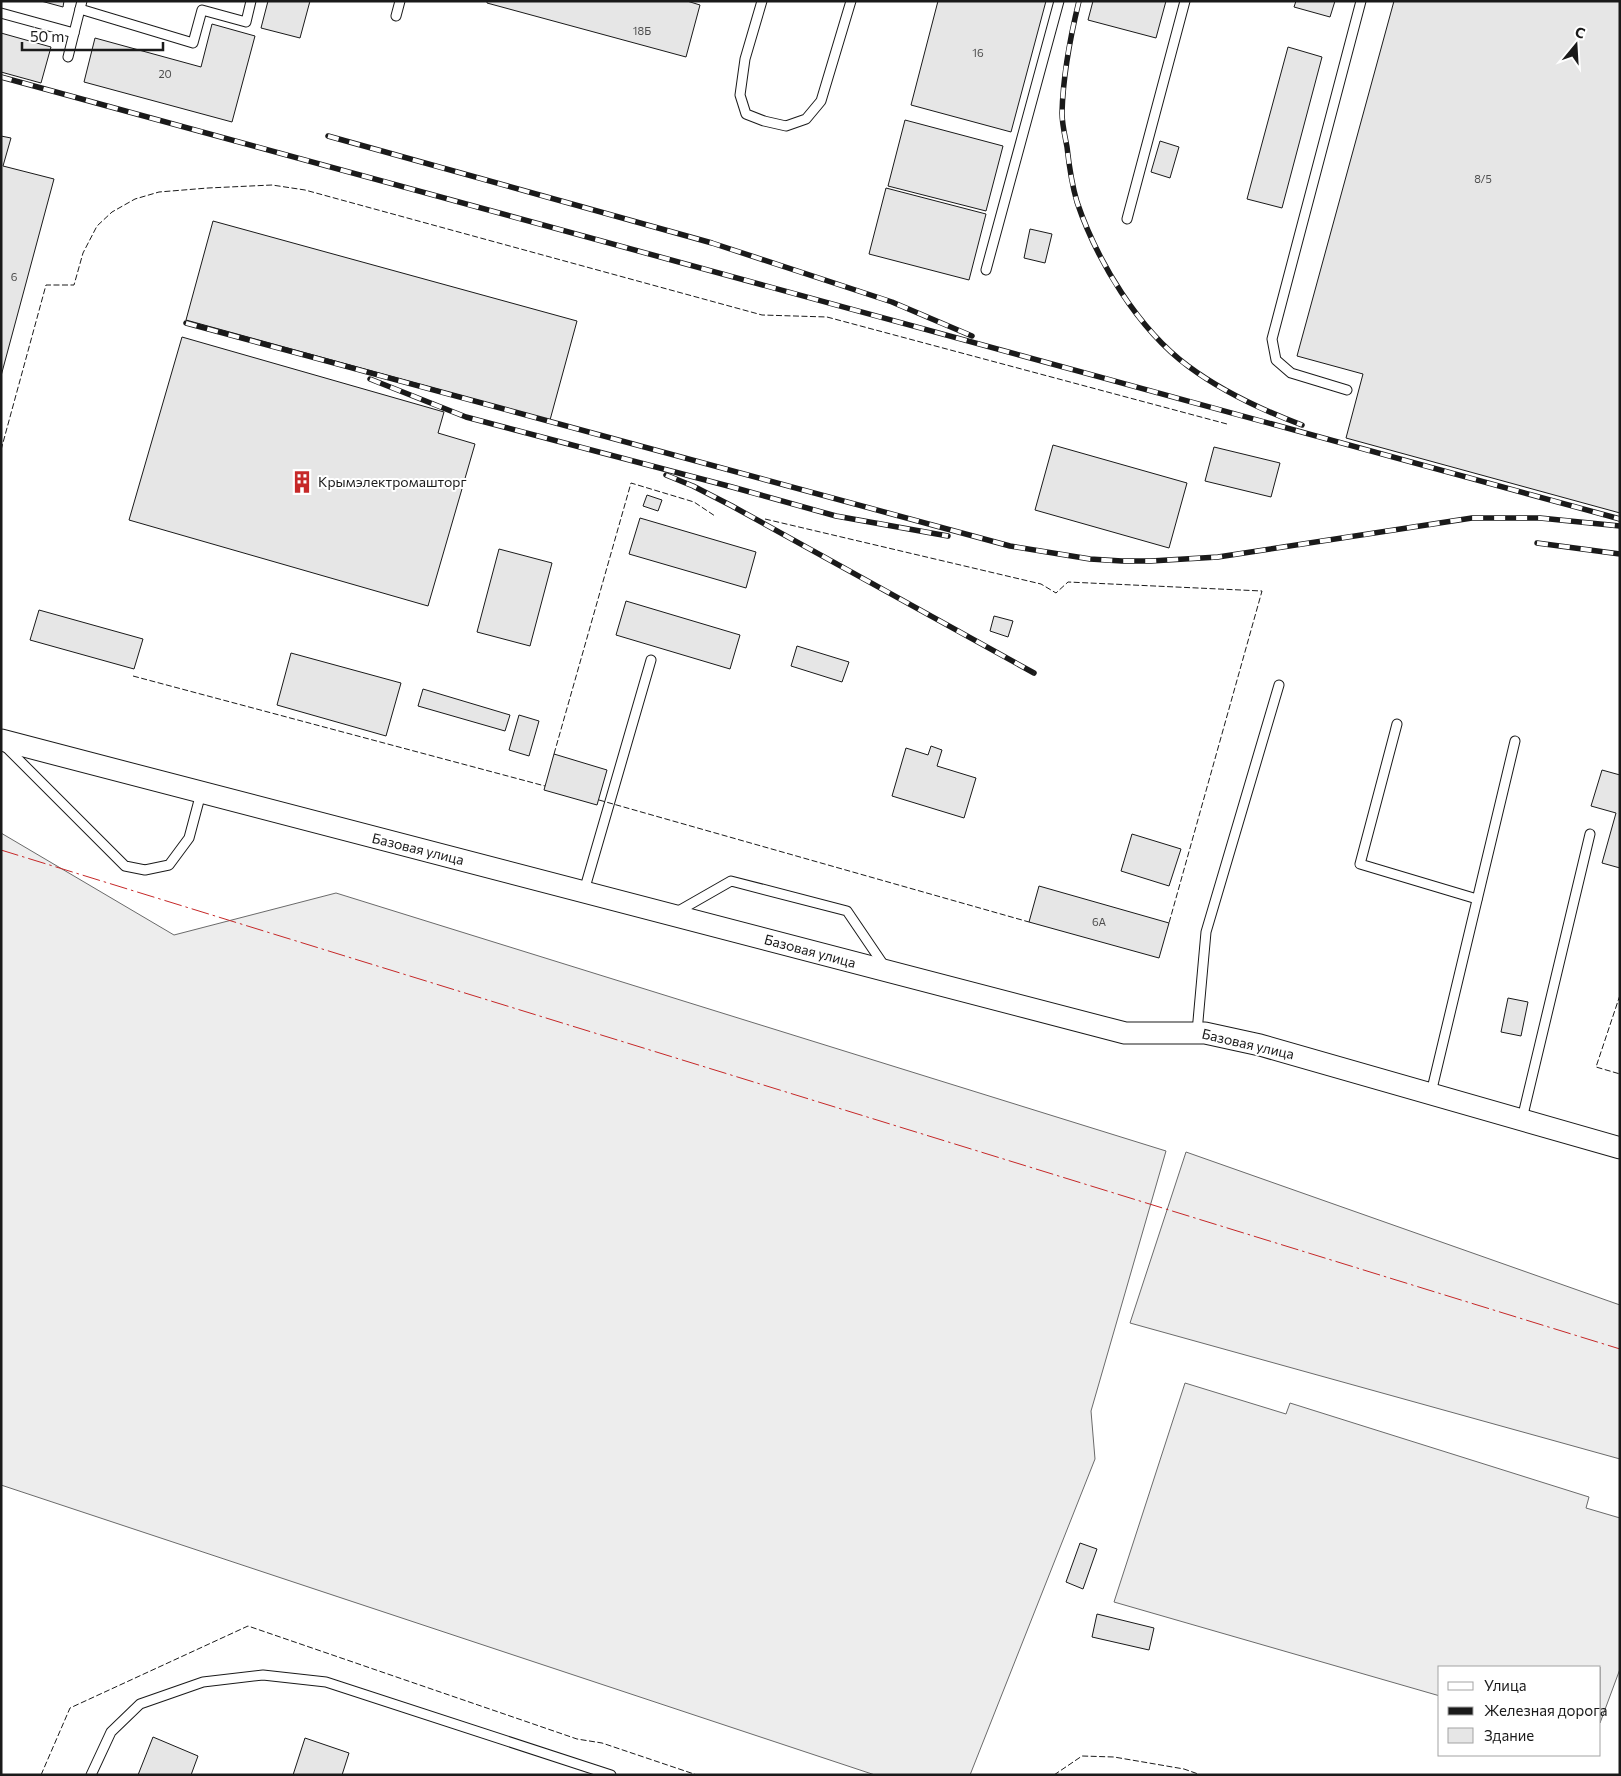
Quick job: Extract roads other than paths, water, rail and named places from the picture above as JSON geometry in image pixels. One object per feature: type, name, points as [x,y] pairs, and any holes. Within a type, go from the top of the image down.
[{"type":"street","name":"Базовая улица","points":[[1,741],[584,891],[1124,1033],[1205,1033],[1260,1045],[1620,1148]]},
{"type":"lane","points":[[68,57],[81,5],[193,43],[202,10],[246,22],[251,1]]},
{"type":"lane","points":[[396,16],[400,1]]},
{"type":"lane","points":[[762,1],[745,59],[740,95],[746,114],[764,121],[786,126],[806,119],[821,100],[851,1]]},
{"type":"lane","points":[[986,270],[1059,1]]},
{"type":"lane","points":[[1127,219],[1185,1]]},
{"type":"lane","points":[[1347,390],[1291,373],[1276,360],[1272,338],[1361,1]]},
{"type":"lane","points":[[1,12],[74,33]]},
{"type":"lane","points":[[584,891],[651,660]]},
{"type":"lane","points":[[1197,1033],[1206,932],[1279,685]]},
{"type":"lane","points":[[1397,724],[1360,864],[1477,899]]},
{"type":"lane","points":[[1,741],[125,866],[145,870],[169,864],[189,838],[201,793]]},
{"type":"lane","points":[[1430,1093],[1515,741]]},
{"type":"lane","points":[[1522,1119],[1590,834]]},
{"type":"lane","points":[[672,914],[731,880],[847,911],[888,971]]},
{"type":"lane","points":[[91,1775],[111,1732],[140,1704],[203,1682],[263,1675],[326,1682],[612,1775]]},
{"type":"railway","points":[[1079,1],[1065,71],[1062,117],[1077,202],[1085,224],[1108,270],[1121,292],[1152,333],[1188,366],[1229,392],[1258,407],[1302,425]]},
{"type":"railway","points":[[1,77],[1620,519]]},
{"type":"railway","points":[[328,136],[712,243],[892,302],[972,336]]},
{"type":"railway","points":[[186,323],[1010,546],[1090,559],[1151,561],[1218,557],[1472,518],[1540,518],[1620,526]]},
{"type":"railway","points":[[370,379],[466,417],[836,516],[948,536]]},
{"type":"railway","points":[[666,475],[693,486],[732,506],[1034,673]]},
{"type":"railway","points":[[1537,543],[1620,554]]},
{"type":"place","name":"Крымэлектромашторг","points":[[302,482]]}]
